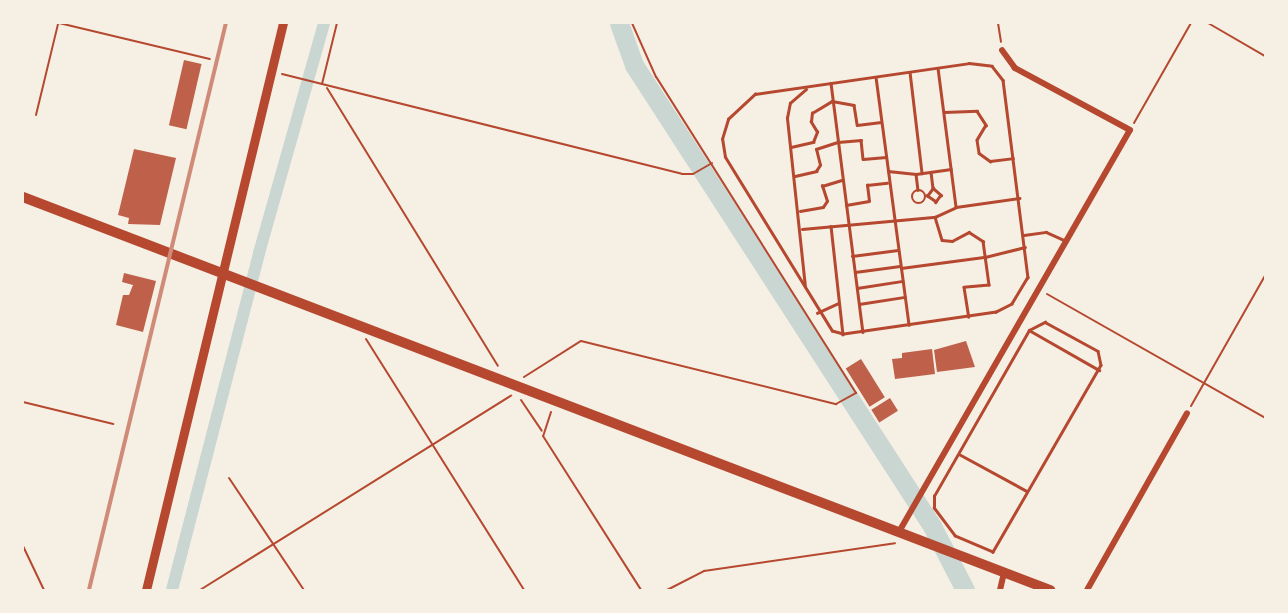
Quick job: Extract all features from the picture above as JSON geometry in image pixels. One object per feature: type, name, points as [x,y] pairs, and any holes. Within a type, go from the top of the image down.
[{"type":"main road","points":[[146,590],[283,23]]},
{"type":"main road","points":[[23,197],[237,281],[366,326],[900,530],[1050,590]]},
{"type":"street","points":[[900,530],[1130,130],[1016,68],[1002,50]]},
{"type":"street","points":[[1087,590],[1187,413]]},
{"type":"street","points":[[1000,590],[1004,573]]},
{"type":"lane","points":[[978,63],[997,70],[1003,80],[1030,274],[1012,304],[1003,311],[863,332],[843,334],[832,331],[817,313],[806,290],[724,158],[722,139],[728,119],[755,94],[909,72],[978,63]]},
{"type":"lane","points":[[938,68],[957,207]]},
{"type":"lane","points":[[909,72],[922,173]]},
{"type":"lane","points":[[876,76],[909,325]]},
{"type":"lane","points":[[831,83],[863,332]]},
{"type":"lane","points":[[806,290],[800,211],[786,118],[790,103],[809,87]]},
{"type":"lane","points":[[791,147],[813,142],[817,132],[812,113],[832,101],[854,105],[857,125],[881,122]]},
{"type":"lane","points":[[944,112],[977,111],[986,125],[977,140],[979,153],[990,161],[1013,158]]},
{"type":"lane","points":[[795,176],[816,171],[820,165],[816,149],[838,142],[861,140],[863,159],[886,157]]},
{"type":"lane","points":[[888,171],[916,174],[951,169]]},
{"type":"lane","points":[[918,190],[912,196],[916,204],[922,204],[933,188],[931,172]]},
{"type":"lane","points":[[916,174],[918,190],[933,202],[941,198],[941,192],[933,188]]},
{"type":"lane","points":[[800,211],[823,207],[827,201],[822,186],[843,180]]},
{"type":"lane","points":[[846,205],[869,201],[867,185],[889,183]]},
{"type":"lane","points":[[802,229],[935,217],[957,207],[1019,198]]},
{"type":"lane","points":[[935,217],[943,240],[952,242],[970,232],[978,234],[989,285],[964,288],[968,317]]},
{"type":"lane","points":[[831,225],[843,334]]},
{"type":"lane","points":[[1024,236],[1046,232],[1066,241]]},
{"type":"lane","points":[[855,272],[985,257],[1026,247]]},
{"type":"lane","points":[[852,256],[899,250]]},
{"type":"lane","points":[[857,288],[903,281]]},
{"type":"lane","points":[[859,304],[905,297]]},
{"type":"lane","points":[[817,313],[838,303]]},
{"type":"lane","points":[[986,565],[1099,370],[1098,351],[1045,322],[1028,330],[934,496],[934,508],[955,536],[993,552]]},
{"type":"lane","points":[[1028,330],[1099,370]]},
{"type":"lane","points":[[958,453],[1027,491]]},
{"type":"path","points":[[36,115],[59,23],[210,59]]},
{"type":"path","points":[[323,85],[320,79],[337,23]]},
{"type":"path","points":[[515,383],[580,341],[838,402],[856,393],[645,59],[632,23]]},
{"type":"path","points":[[998,23],[1002,50]]},
{"type":"path","points":[[1130,130],[1191,23]]},
{"type":"path","points":[[1208,23],[1265,56]]},
{"type":"path","points":[[271,70],[327,87],[693,174],[711,163]]},
{"type":"path","points":[[327,87],[386,189],[497,361],[499,377]]},
{"type":"path","points":[[1187,413],[1265,276]]},
{"type":"path","points":[[1038,289],[1265,418]]},
{"type":"path","points":[[366,326],[365,338],[524,590]]},
{"type":"path","points":[[200,590],[517,392],[641,590]]},
{"type":"path","points":[[542,430],[559,400]]},
{"type":"path","points":[[23,402],[113,424]]},
{"type":"path","points":[[229,478],[304,590]]},
{"type":"path","points":[[667,590],[704,571],[891,546],[900,530]]},
{"type":"path","points":[[23,546],[44,590]]},
{"type":"building","points":[[184,60],[202,64],[186,129],[169,125]]},
{"type":"building","points":[[134,149],[176,158],[160,225],[128,224],[129,218],[118,215]]},
{"type":"building","points":[[124,273],[156,281],[143,332],[116,325],[123,295],[129,295],[133,285],[122,282]]},
{"type":"building","points":[[966,341],[975,367],[937,372],[934,350]]},
{"type":"building","points":[[932,349],[935,374],[895,379],[892,359],[902,358],[902,353]]},
{"type":"building","points":[[861,359],[885,397],[870,407],[846,369]]},
{"type":"building","points":[[890,398],[898,411],[879,422],[871,410]]},
{"type":"waterway","points":[[172,590],[259,253],[324,23]]},
{"type":"waterway","points":[[619,23],[634,65],[932,526],[965,590]]},
{"type":"railway","points":[[89,590],[226,23]]}]
